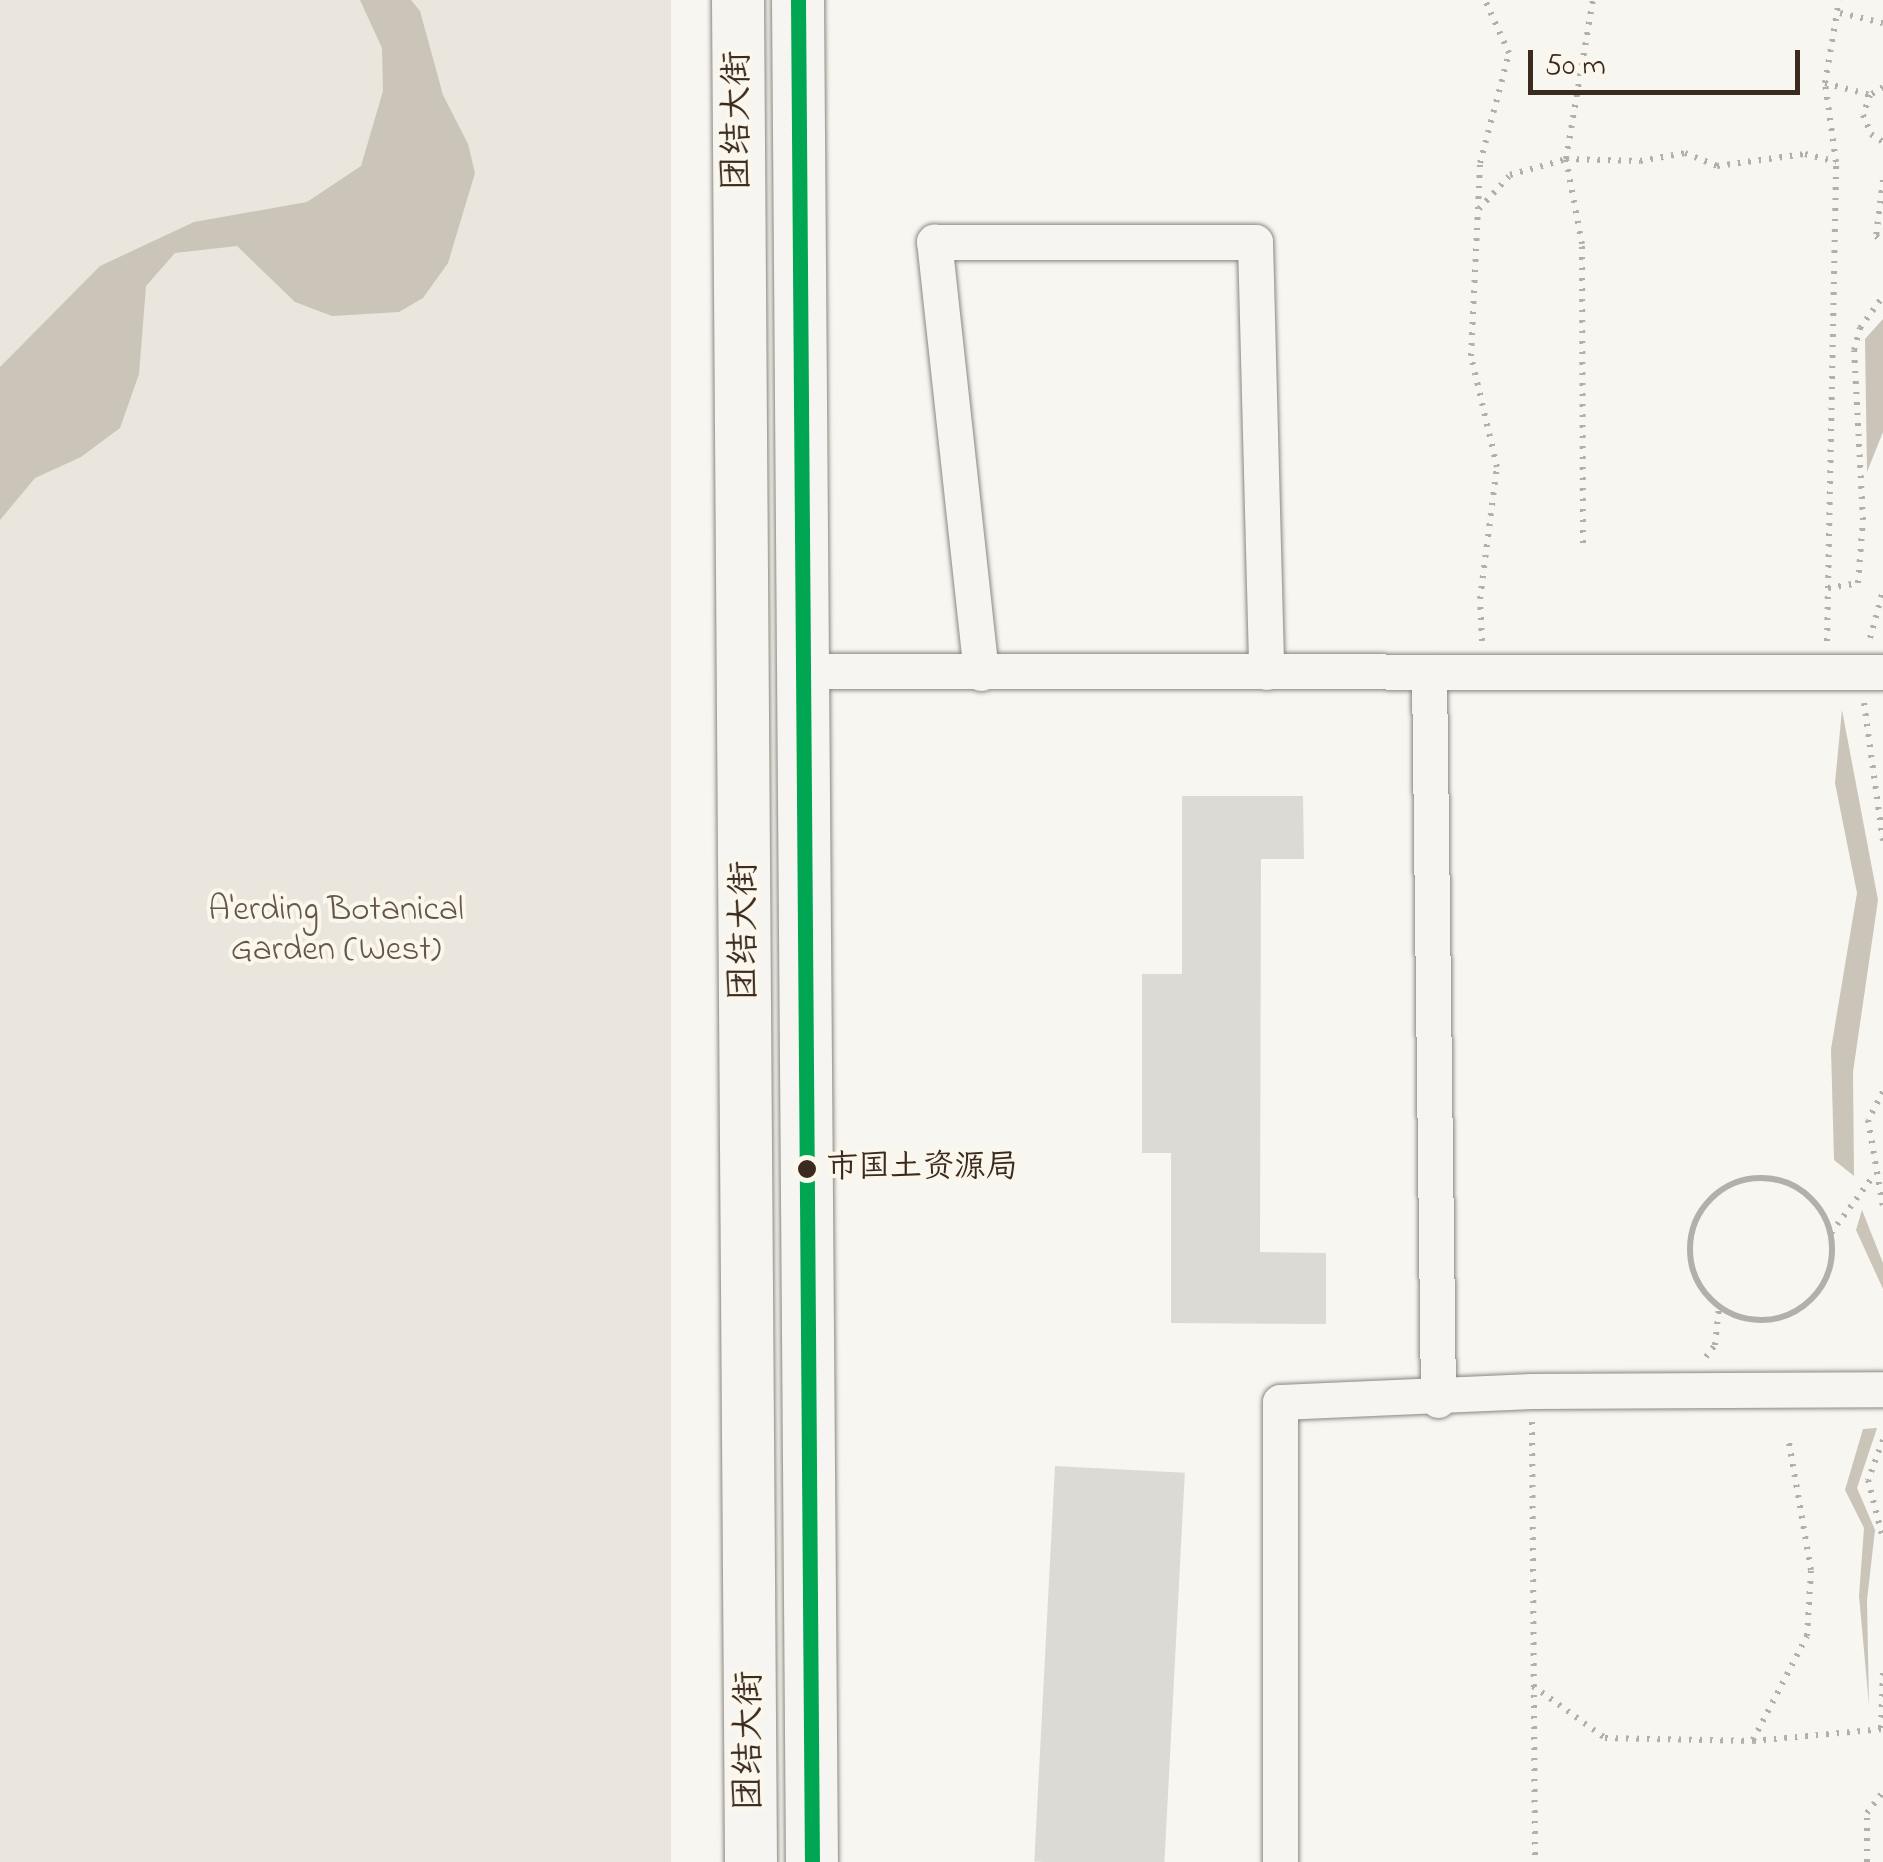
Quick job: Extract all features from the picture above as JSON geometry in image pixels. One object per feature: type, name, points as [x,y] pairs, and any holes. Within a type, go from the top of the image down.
[{"type":"main road","name":"团结大街","points":[[738,0],[752,1862]]},
{"type":"main road","name":"团结大街","points":[[798,0],[812,1862]]},
{"type":"street","points":[[981,673],[934,242],[1255,242],[1266,672]]},
{"type":"street","points":[[804,671],[1857,672]]},
{"type":"street","points":[[1429,672],[1438,1400]]},
{"type":"street","points":[[1280,1862],[1280,1402],[1438,1400],[1532,1391],[1883,1388]]},
{"type":"path","points":[[1483,672],[1480,599],[1497,467],[1471,356],[1480,163],[1509,53],[1485,0]]},
{"type":"path","points":[[1584,543],[1582,244],[1566,158],[1594,0]]},
{"type":"path","points":[[1839,0],[1840,14],[1825,84],[1836,162],[1828,588],[1857,672],[1883,841]]},
{"type":"path","points":[[1840,14],[1883,23]]},
{"type":"path","points":[[1825,84],[1870,95]]},
{"type":"path","points":[[1883,86],[1870,95],[1865,125],[1883,142]]},
{"type":"path","points":[[1478,210],[1510,175],[1566,158],[1640,161],[1685,154],[1718,166],[1805,154],[1836,162]]},
{"type":"path","points":[[1883,180],[1876,236],[1883,242]]},
{"type":"path","points":[[1828,588],[1858,583],[1863,520],[1854,350],[1860,328],[1883,296]]},
{"type":"path","points":[[1857,672],[1883,591]]},
{"type":"path","points":[[1883,1092],[1868,1120],[1874,1174],[1883,1207]]},
{"type":"path","points":[[1831,1233],[1815,1202],[1789,1183],[1741,1180],[1707,1202],[1695,1223],[1692,1266],[1720,1307],[1769,1320],[1814,1297],[1832,1258],[1831,1233],[1874,1174]]},
{"type":"path","points":[[1532,1391],[1535,1862]]},
{"type":"path","points":[[1883,1440],[1868,1480],[1883,1540]]},
{"type":"path","points":[[1753,1741],[1808,1636],[1811,1570],[1789,1444]]},
{"type":"path","points":[[1532,1685],[1605,1738],[1753,1741],[1882,1729],[1883,1670]]},
{"type":"path","points":[[1867,1862],[1867,1813],[1883,1792]]},
{"type":"green space","name":"A'erding Botanical Garden (West)","points":[[0,0],[671,0],[671,1862],[0,1862]]},
{"type":"shaded area","points":[[360,0],[411,0],[420,11],[443,95],[468,144],[475,173],[448,263],[423,298],[399,312],[332,316],[295,302],[237,246],[175,253],[146,286],[139,374],[120,428],[81,457],[35,478],[0,520],[0,367],[100,266],[194,222],[307,202],[361,166],[383,91],[382,48]]},
{"type":"shaded area","points":[[1883,319],[1883,432],[1867,472],[1865,339]]},
{"type":"shaded area","points":[[1842,710],[1878,900],[1853,1072],[1854,1176],[1834,1160],[1831,1049],[1857,893],[1835,783]]},
{"type":"shaded area","points":[[1862,1210],[1883,1263],[1883,1289],[1856,1230]]},
{"type":"shaded area","points":[[1877,1428],[1857,1488],[1875,1530],[1867,1600],[1869,1705],[1859,1596],[1864,1528],[1845,1490],[1863,1429]]},
{"type":"building","points":[[1182,796],[1303,796],[1304,859],[1261,859],[1260,1252],[1326,1253],[1326,1324],[1171,1323],[1171,1153],[1142,1153],[1142,974],[1182,974]]},
{"type":"building","points":[[1055,1466],[1185,1473],[1164,1862],[1034,1861]]},
{"type":"transit line","points":[[798,0],[812,1862]]},
{"type":"place","name":"市国土资源局","points":[[807,1169]]}]
